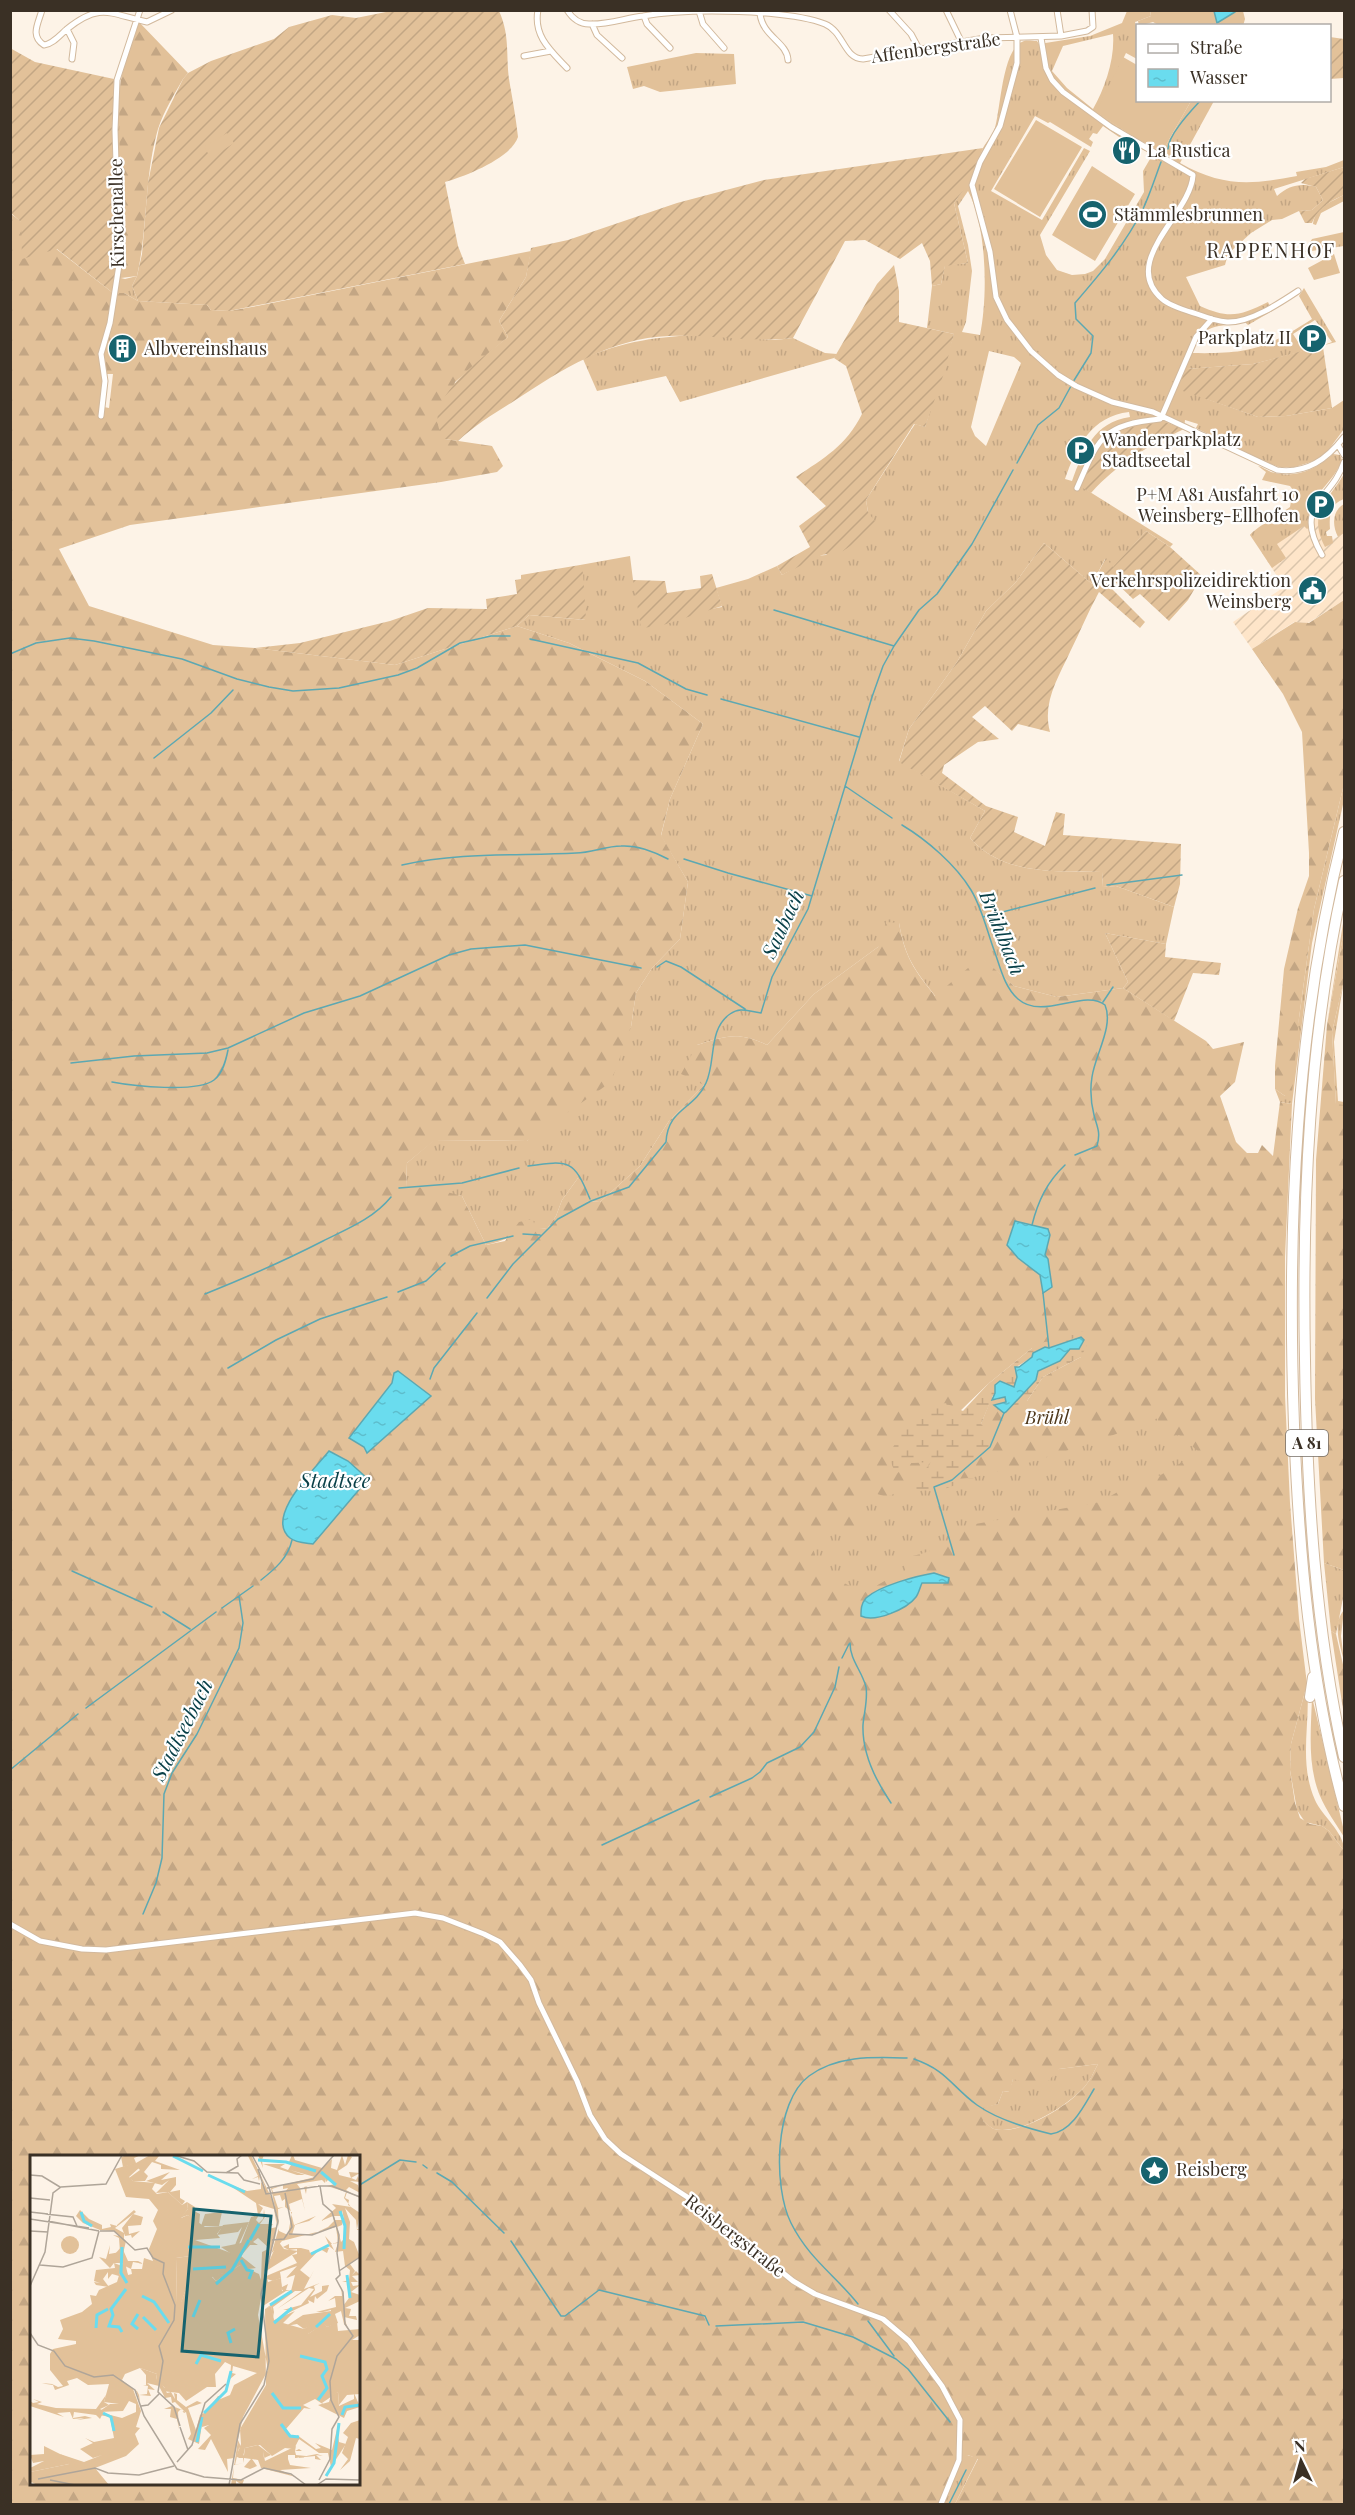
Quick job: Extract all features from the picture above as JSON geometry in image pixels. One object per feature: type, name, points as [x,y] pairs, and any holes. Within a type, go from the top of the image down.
[{"type":"highway","name":"A 81","points":[[1344,832],[1322,932],[1309,1010],[1295,1184],[1292,1299],[1295,1448],[1302,1554],[1315,1668],[1328,1740],[1344,1806]]},
{"type":"highway","name":"A 81","points":[[1344,881],[1326,979],[1314,1077],[1307,1184],[1304,1322],[1306,1418],[1315,1563],[1326,1656],[1344,1758]]},
{"type":"highway","points":[[1310,1697],[1315,1668]]},
{"type":"street","points":[[42,10],[35,36],[44,45],[50,44],[84,17],[102,12],[121,13],[137,20],[151,21],[172,10]]},
{"type":"street","name":"Kirschenallee","points":[[101,416],[105,381],[101,354],[110,323],[119,265],[115,130],[117,80],[140,10]]},
{"type":"street","points":[[567,10],[573,18],[580,22],[592,24],[699,11],[760,14],[764,29],[784,49],[788,60]]},
{"type":"street","points":[[889,10],[911,34],[919,48]]},
{"type":"street","points":[[946,10],[961,41]]},
{"type":"street","points":[[1010,10],[1017,37],[1017,63],[999,126],[974,175],[972,191],[990,252],[996,297],[1014,331],[1031,351],[1076,386],[1112,402],[1162,416],[1277,470],[1295,471],[1313,466],[1338,445],[1344,436]]},
{"type":"street","points":[[1057,10],[1061,36]]},
{"type":"street","name":"Affenbergstraße","points":[[760,14],[811,21],[832,28],[854,58],[863,59],[961,41],[1061,36],[1092,28],[1092,10]]},
{"type":"street","points":[[538,11],[537,28],[551,51],[567,68]]},
{"type":"street","points":[[699,11],[703,24],[724,48]]},
{"type":"street","points":[[644,16],[651,29],[670,48]]},
{"type":"street","points":[[592,24],[597,35],[622,58]]},
{"type":"street","points":[[67,30],[74,43],[72,59]]},
{"type":"street","points":[[1041,38],[1046,68],[1052,80],[1074,101],[1111,127],[1193,175],[1190,191],[1157,244],[1149,263],[1150,282],[1162,299],[1212,319],[1228,322],[1250,317],[1298,291]]},
{"type":"street","points":[[524,56],[551,51]]},
{"type":"street","points":[[1077,488],[1094,449],[1103,438],[1126,424],[1160,419],[1196,337],[1212,319]]},
{"type":"street","points":[[1338,445],[1344,455]]},
{"type":"street","points":[[1322,555],[1312,532],[1314,510],[1321,495],[1339,474],[1344,462]]},
{"type":"street","name":"Reisbergstraße","points":[[10,1924],[40,1941],[82,1949],[106,1950],[415,1913],[443,1918],[500,1942],[531,1980],[539,2003],[564,2051],[590,2115],[605,2139],[621,2154],[698,2204],[793,2281],[815,2294],[883,2319],[894,2327],[922,2357],[954,2406],[960,2420],[959,2460],[941,2505]]},
{"type":"shaded area","points":[[1319,517],[1322,541],[1332,540],[1344,533],[1344,600],[1308,623],[1294,622],[1252,649],[1233,622],[1284,587],[1262,553],[1308,520]]},
{"type":"green space","points":[[1150,10],[1243,11],[1245,19],[1244,24],[1156,24],[1153,22],[1139,24],[1138,21],[1151,16]]},
{"type":"green space","points":[[391,11],[499,11],[503,21],[518,137],[514,145],[497,159],[475,171],[445,182],[458,246],[465,264],[229,311],[211,310],[207,305],[138,301],[132,286],[142,254],[148,183],[159,128],[188,73],[211,61],[274,39],[289,27],[332,15],[356,18]]},
{"type":"green space","points":[[1127,11],[1150,11],[1151,16],[1135,22],[1136,58],[1126,53],[1097,112],[1135,138],[1162,152],[1190,102],[1213,102],[1180,163],[1195,171],[1237,182],[1265,181],[1297,176],[1296,172],[1326,167],[1344,160],[1344,167],[1274,189],[1277,196],[1295,186],[1316,187],[1323,200],[1312,210],[1299,211],[1282,219],[1272,220],[1251,233],[1228,254],[1225,265],[1186,277],[1200,306],[1210,310],[1227,314],[1242,313],[1268,302],[1272,311],[1248,325],[1245,322],[1219,326],[1206,331],[1191,353],[1242,351],[1281,338],[1312,319],[1299,296],[1304,288],[1336,342],[1321,346],[1332,342],[1315,320],[1293,334],[1304,351],[1253,364],[1187,369],[1207,399],[1258,417],[1286,416],[1332,408],[1344,400],[1344,429],[1327,452],[1314,461],[1295,467],[1279,467],[1196,428],[1198,424],[1185,420],[1184,429],[1168,423],[1082,487],[1173,544],[1170,547],[1146,531],[1113,568],[1105,559],[1092,584],[1044,543],[1016,582],[986,611],[957,662],[909,729],[899,761],[985,811],[970,838],[998,859],[1032,869],[1102,872],[1103,887],[1116,886],[1174,907],[1166,944],[1105,933],[1128,982],[1123,988],[1057,997],[1014,986],[981,958],[936,997],[912,963],[904,946],[899,923],[878,947],[814,994],[767,1045],[748,1038],[732,1036],[697,1045],[704,1085],[669,1121],[640,1166],[600,1202],[586,1201],[578,1178],[562,1200],[556,1216],[547,1229],[524,1232],[486,1245],[462,1196],[406,1187],[407,1163],[434,1140],[527,1141],[631,1027],[636,993],[652,968],[680,939],[688,882],[661,836],[670,799],[703,724],[645,681],[569,643],[517,626],[529,615],[585,620],[580,565],[630,556],[633,580],[705,610],[722,607],[716,588],[748,579],[777,566],[782,575],[809,559],[826,555],[868,512],[866,500],[915,424],[925,427],[954,334],[927,328],[932,286],[941,284],[945,265],[968,263],[954,203],[966,184],[983,147],[994,131],[1006,68],[1011,55],[1016,46],[1024,41],[1037,41],[1039,44],[1090,36],[1122,23]],"holes":[[[1113,34],[1108,73],[1093,109],[1067,88],[1052,71],[1063,46]],[[1035,116],[1050,122],[1091,147],[1093,142],[1089,139],[1103,126],[1122,139],[1157,157],[1155,160],[1150,159],[1143,171],[1144,192],[1105,259],[1093,271],[1085,274],[1072,275],[1057,270],[1046,255],[1040,235],[1090,151],[1084,148],[1042,220],[991,191]],[[968,191],[979,223],[984,262],[984,301],[980,335],[962,332],[966,322],[972,271],[958,206]],[[989,351],[1014,357],[1021,363],[986,446],[975,436],[971,427]],[[1129,412],[1130,417],[1107,425],[1099,432],[1086,449],[1072,481],[1065,479],[1074,456],[1087,435],[1105,420]]]},
{"type":"green space","points":[[139,22],[188,73],[169,103],[158,129],[150,165],[137,276],[121,278],[119,99],[123,69]]},
{"type":"green space","points":[[1331,37],[1344,39],[1344,78],[1331,79]]},
{"type":"green space","points":[[10,48],[35,62],[114,79],[112,174],[116,260],[113,293],[57,249],[22,259],[21,222],[11,213]]},
{"type":"green space","points":[[696,53],[734,54],[736,84],[660,92],[644,86],[633,89],[627,67]]},
{"type":"green space","points":[[1123,57],[1136,64],[1136,102],[1190,102],[1162,152],[1135,138],[1096,112]]},
{"type":"green space","points":[[114,79],[120,80],[121,278],[137,276],[132,286],[138,301],[124,293],[113,293],[116,260],[112,174]]},
{"type":"green space","points":[[1036,120],[1082,147],[1040,217],[994,189]]},
{"type":"green space","points":[[227,133],[234,143],[211,158],[204,147]]},
{"type":"green space","points":[[983,148],[969,182],[954,203],[968,263],[945,266],[941,284],[932,286],[930,261],[922,243],[900,259],[865,240],[845,241],[793,338],[762,340],[669,336],[627,343],[607,349],[568,367],[485,419],[458,441],[445,439],[438,425],[439,411],[445,396],[456,382],[508,337],[499,321],[526,277],[531,248],[568,240],[677,203],[764,180]]},
{"type":"green space","name":"Stämmlesbrunnen","points":[[1092,166],[1135,194],[1095,261],[1052,235]]},
{"type":"green space","points":[[1344,167],[1344,195],[1325,206],[1312,223],[1305,223],[1299,211],[1312,210],[1323,200],[1316,187],[1301,183],[1305,179]]},
{"type":"green space","points":[[1344,195],[1344,201],[1321,213],[1316,225],[1313,224],[1320,210]]},
{"type":"green space","name":"Brühl","points":[[10,213],[113,293],[124,293],[138,301],[207,305],[211,310],[229,311],[257,306],[531,251],[526,277],[499,321],[508,337],[455,382],[445,439],[492,446],[503,466],[497,472],[441,482],[130,525],[59,549],[89,606],[213,645],[395,665],[517,626],[569,643],[645,681],[703,724],[670,799],[661,835],[688,882],[680,939],[652,968],[636,993],[631,1027],[611,1082],[527,1141],[435,1140],[407,1163],[406,1187],[432,1188],[462,1196],[486,1245],[505,1241],[519,1222],[533,1219],[535,1228],[547,1229],[556,1216],[562,1200],[578,1178],[586,1188],[586,1201],[600,1202],[640,1166],[669,1121],[704,1085],[681,1074],[697,1045],[716,1039],[740,1036],[767,1045],[814,994],[878,947],[886,922],[899,923],[911,963],[935,996],[981,957],[1014,986],[1057,997],[1123,988],[1206,1041],[1213,1049],[1244,1042],[1235,1082],[1220,1096],[1236,1142],[1247,1153],[1258,1153],[1262,1145],[1273,1156],[1280,1102],[1292,1104],[1285,1257],[1285,1396],[1290,1503],[1299,1619],[1307,1684],[1291,1744],[1290,1770],[1295,1803],[1300,1818],[1329,1831],[1344,1851],[1344,2504],[955,2504],[978,2459],[968,2455],[960,2461],[941,2504],[11,2504]],"holes":[[[106,374],[113,374],[109,408],[104,407]],[[1016,1222],[1049,1230],[1045,1255],[1052,1286],[1043,1293],[1040,1275],[1010,1250]],[[1032,1348],[1081,1357],[1043,1377],[1027,1401],[989,1404],[952,1480],[1016,1467],[1094,1442],[1158,1418],[1160,1438],[1179,1435],[1199,1452],[1159,1476],[1151,1473],[1100,1502],[964,1526],[951,1540],[937,1548],[905,1558],[905,1576],[888,1579],[864,1593],[818,1570],[808,1531],[867,1527],[858,1507],[864,1490],[887,1497],[907,1488],[932,1461],[911,1463],[896,1473],[988,1384]],[[392,1383],[421,1390],[430,1396],[367,1452],[364,1447],[349,1438]],[[934,1573],[942,1583],[922,1583],[867,1597],[905,1580]],[[1098,2064],[1088,2083],[1079,2093],[1044,2117],[1017,2128],[1005,2130],[994,2129],[983,2121],[983,2108],[998,2104],[1003,2091],[1010,2092],[1013,2079],[1042,2088],[1059,2069]]]},
{"type":"green space","points":[[1344,232],[1344,246],[1305,252],[1312,239]]},
{"type":"green space","points":[[1334,254],[1340,273],[1314,280],[1308,268]]},
{"type":"green space","points":[[894,265],[899,291],[899,322],[954,334],[944,373],[925,427],[914,424],[866,500],[868,512],[876,523],[865,536],[843,551],[822,555],[782,575],[777,566],[810,547],[799,526],[826,506],[796,477],[841,443],[862,414],[846,366],[834,358],[877,284]]},
{"type":"green space","points":[[702,335],[775,340],[793,338],[825,353],[837,354],[834,358],[680,402],[666,376],[597,391],[583,359],[612,348],[642,341]]},
{"type":"green space","points":[[1321,346],[1332,408],[1286,416],[1258,417],[1177,389],[1186,369],[1253,364]]},
{"type":"green space","points":[[1168,423],[1184,429],[1134,456],[1101,482],[1091,493],[1081,487],[1092,458],[1106,440],[1125,429]]},
{"type":"green space","points":[[1333,454],[1340,455],[1342,460],[1313,505],[1310,527],[1307,529],[1304,526],[1277,544],[1286,558],[1272,568],[1250,535],[1290,507],[1293,490],[1290,486],[1262,480],[1266,472],[1258,466],[1280,474],[1296,474],[1312,469]]},
{"type":"green space","points":[[1344,474],[1344,499],[1333,507],[1330,515],[1330,529],[1326,532],[1327,536],[1332,536],[1333,543],[1325,547],[1318,525],[1319,516],[1326,500]]},
{"type":"green space","points":[[1344,504],[1344,533],[1338,537],[1334,519],[1337,510]]},
{"type":"green space","points":[[1146,531],[1170,547],[1202,576],[1188,600],[1169,621],[1140,594],[1133,599],[1110,577],[1106,583],[1145,622],[1140,628],[1099,592],[1052,691],[1048,711],[1050,732],[1018,724],[1012,731],[985,706],[972,717],[999,739],[978,742],[944,765],[942,773],[986,806],[1018,817],[1014,832],[1045,846],[1056,812],[1065,814],[1063,835],[1181,844],[1180,884],[1174,907],[1116,886],[1103,887],[1102,872],[1032,869],[999,859],[970,838],[985,811],[899,762],[909,729],[957,662],[986,611],[1016,582],[1044,543],[1092,584],[1106,558],[1113,567]]},
{"type":"green space","points":[[580,565],[583,573],[586,620],[529,615],[517,626],[395,665],[255,648],[300,643],[390,621],[428,608],[487,609],[486,599],[517,594],[515,580],[521,579],[521,575]]},
{"type":"green space","points":[[712,574],[722,606],[660,626],[641,628],[633,580],[665,581],[667,593],[701,588],[700,576]]},
{"type":"green space","points":[[1344,600],[1344,784],[1314,909],[1299,1018],[1292,1093],[1285,1096],[1275,1089],[1284,969],[1298,908],[1309,876],[1302,732],[1283,694],[1252,649],[1295,622],[1309,623]]},
{"type":"green space","points":[[1344,784],[1344,800],[1312,943],[1292,1104],[1280,1102],[1275,1089],[1285,1096],[1299,1018],[1314,909]]},
{"type":"green space","points":[[1344,917],[1344,930],[1327,1025]]},
{"type":"green space","points":[[1344,930],[1344,980],[1332,1032],[1336,1104],[1344,1105],[1344,1570],[1324,1563],[1315,1399],[1316,1160],[1327,1025]]},
{"type":"green space","points":[[1105,933],[1166,944],[1165,957],[1221,963],[1219,975],[1193,973],[1174,1021],[1123,988],[1128,982]]},
{"type":"green space","points":[[1344,980],[1334,1042],[1338,1101],[1344,1102],[1344,1105],[1336,1105],[1332,1032]]},
{"type":"green space","points":[[1073,1328],[1092,1335],[1081,1357],[1043,1377],[1027,1401],[1008,1415],[1004,1413],[989,1405],[981,1424],[990,1433],[990,1447],[953,1479],[975,1478],[936,1492],[907,1488],[932,1462],[911,1463],[896,1474],[888,1456],[908,1421],[945,1403],[963,1411],[988,1384],[1032,1348]],"holes":[[[1074,1338],[1060,1359],[1038,1371],[1036,1380],[1006,1412],[1004,1413],[995,1405],[1006,1403],[1006,1397],[995,1400],[992,1397],[995,1393],[1014,1388],[1017,1377],[1015,1368],[1032,1357],[1033,1353]]]},
{"type":"green space","name":"Brühl","points":[[1188,1361],[1204,1486],[950,1579],[650,1634],[869,1458]]},
{"type":"green space","points":[[1324,1563],[1344,1570],[1344,1593],[1336,1634],[1331,1631]]},
{"type":"green space","points":[[1344,1610],[1341,1636],[1344,1661],[1339,1642],[1338,1622]]},
{"type":"green space","points":[[1331,1631],[1336,1634],[1344,1669],[1344,1716]]},
{"type":"green space","points":[[1307,1684],[1306,1756],[1310,1785],[1318,1806],[1341,1838],[1344,1851],[1329,1831],[1322,1826],[1305,1822],[1297,1810],[1290,1770],[1291,1744]]},
{"type":"green space","points":[[1312,1697],[1344,1837],[1320,1796],[1313,1772],[1311,1760]]},
{"type":"green space","points":[[1098,2064],[1088,2083],[1079,2093],[1044,2117],[1017,2128],[1005,2130],[994,2129],[983,2121],[983,2107],[998,2104],[1003,2091],[1009,2092],[1013,2079],[1059,2069]]},
{"type":"green space","points":[[967,2455],[978,2458],[955,2504],[941,2504],[960,2460]]},
{"type":"water","points":[[1214,11],[1235,11],[1235,12],[1217,23]]},
{"type":"water","points":[[1015,1221],[1048,1229],[1050,1235],[1045,1255],[1048,1259],[1052,1287],[1043,1293],[1040,1275],[1018,1258],[1007,1245]]},
{"type":"water","points":[[1081,1337],[1084,1340],[1079,1349],[1070,1349],[1060,1361],[1038,1371],[1036,1380],[1006,1412],[1004,1413],[994,1405],[1006,1402],[1005,1397],[992,1400],[995,1385],[1000,1381],[1014,1387],[1017,1377],[1015,1367],[1019,1367],[1032,1357],[1033,1353],[1045,1347],[1049,1348]]},
{"type":"water","name":"Stadtsee","points":[[398,1371],[431,1396],[367,1453],[364,1447],[349,1438],[392,1383],[394,1373]]},
{"type":"water","name":"Stadtsee","points":[[329,1451],[348,1461],[368,1479],[313,1544],[295,1541],[284,1529],[283,1518],[287,1506],[294,1493]]},
{"type":"water","points":[[934,1573],[949,1578],[948,1583],[922,1583],[916,1597],[906,1606],[890,1614],[874,1618],[861,1616],[863,1602],[880,1589]]},
{"type":"waterway","name":"Saubach","points":[[1168,149],[1176,130],[1199,102]]},
{"type":"waterway","name":"Saubach","points":[[1073,382],[1091,353],[1093,336],[1076,319],[1075,303],[1128,235],[1143,209],[1161,162]]},
{"type":"waterway","name":"Saubach","points":[[1017,463],[1038,425],[1059,408],[1071,386]]},
{"type":"waterway","name":"Saubach","points":[[487,1298],[513,1264],[558,1219],[591,1201],[629,1187],[666,1142],[671,1122],[701,1092],[709,1075],[715,1037],[723,1020],[738,1010],[761,1013],[772,977],[808,909],[883,666],[919,610],[937,594],[972,544],[1013,470]]},
{"type":"waterway","points":[[774,610],[894,646]]},
{"type":"waterway","points":[[10,654],[36,643],[70,638],[94,641],[182,659],[237,679],[293,691],[339,688],[398,675],[417,668],[460,643],[491,636],[510,636]]},
{"type":"waterway","points":[[530,639],[638,663],[686,689],[707,695]]},
{"type":"waterway","points":[[154,758],[211,713],[233,690]]},
{"type":"waterway","points":[[721,699],[859,737]]},
{"type":"waterway","name":"Brühlbach","points":[[845,786],[892,818]]},
{"type":"waterway","name":"Brühlbach","points":[[902,825],[940,854],[965,881],[975,897],[1003,976],[1009,989],[1018,999],[1028,1005],[1039,1007],[1086,1000],[1105,1005],[1106,1031],[1094,1068],[1091,1086],[1092,1106],[1099,1133],[1098,1141],[1097,1146],[1075,1155]]},
{"type":"waterway","points":[[402,865],[467,856],[582,853],[621,846],[645,849],[668,859]]},
{"type":"waterway","points":[[684,859],[812,896]]},
{"type":"waterway","points":[[1107,885],[1182,875]]},
{"type":"waterway","points":[[983,917],[1095,888]]},
{"type":"waterway","points":[[71,1063],[134,1056],[207,1053],[228,1048],[304,1013],[360,996],[449,955],[471,949],[525,945],[641,968]]},
{"type":"waterway","points":[[657,967],[666,961],[681,967],[745,1009]]},
{"type":"waterway","points":[[1103,1002],[1113,987]]},
{"type":"waterway","points":[[112,1082],[164,1087],[206,1084],[220,1074],[228,1050]]},
{"type":"waterway","points":[[528,1166],[553,1163],[569,1166],[579,1177],[590,1199]]},
{"type":"waterway","name":"Brühlbach","points":[[1032,1225],[1044,1192],[1065,1165]]},
{"type":"waterway","points":[[399,1188],[462,1183],[519,1168]]},
{"type":"waterway","points":[[205,1294],[350,1228],[384,1205],[391,1197]]},
{"type":"waterway","points":[[523,1234],[540,1235]]},
{"type":"waterway","points":[[451,1256],[470,1246],[513,1236]]},
{"type":"waterway","points":[[398,1292],[426,1281],[445,1263]]},
{"type":"waterway","name":"Brühlbach","points":[[1043,1293],[1049,1348]]},
{"type":"waterway","points":[[228,1368],[276,1340],[320,1319],[387,1297]]},
{"type":"waterway","name":"Saubach","points":[[430,1379],[434,1368],[477,1313]]},
{"type":"waterway","name":"Brühlbach","points":[[954,1555],[934,1487],[952,1480],[990,1447],[1004,1413]]},
{"type":"waterway","name":"Stadtseebach","points":[[261,1580],[284,1558],[292,1540]]},
{"type":"waterway","points":[[72,1571],[152,1607]]},
{"type":"waterway","name":"Stadtseebach","points":[[222,1608],[253,1586]]},
{"type":"waterway","name":"Stadtseebach","points":[[143,1914],[156,1883],[162,1858],[164,1794],[172,1773],[197,1734],[239,1648],[243,1623],[239,1596]]},
{"type":"waterway","points":[[163,1612],[190,1629]]},
{"type":"waterway","name":"Stadtseebach","points":[[86,1708],[216,1612]]},
{"type":"waterway","points":[[850,1643],[852,1655],[866,1687],[863,1735],[867,1756],[875,1776],[891,1803]]},
{"type":"waterway","points":[[842,1658],[849,1644]]},
{"type":"waterway","points":[[710,1797],[752,1778],[767,1763],[800,1747],[814,1732],[835,1687],[839,1667]]},
{"type":"waterway","name":"Stadtseebach","points":[[10,1770],[78,1714]]},
{"type":"waterway","points":[[602,1845],[699,1800]]},
{"type":"waterway","points":[[858,2304],[814,2257],[791,2223],[781,2188],[780,2146],[783,2124],[797,2088],[820,2069],[831,2064],[856,2059],[907,2058]]},
{"type":"waterway","points":[[914,2059],[935,2069],[968,2098],[994,2115],[1051,2134],[1071,2123],[1082,2110],[1094,2089]]},
{"type":"waterway","points":[[360,2185],[400,2160],[416,2162]]},
{"type":"waterway","points":[[423,2165],[427,2168]]},
{"type":"waterway","points":[[437,2173],[452,2182],[504,2233]]},
{"type":"waterway","points":[[511,2241],[561,2316],[565,2316],[599,2290],[705,2316],[709,2325]]},
{"type":"waterway","points":[[868,2321],[894,2356]]},
{"type":"waterway","points":[[716,2326],[803,2322],[853,2337],[896,2359],[908,2369],[950,2422]]},
{"type":"waterway","points":[[949,2504],[966,2470]]},
{"type":"place","name":"La Rustica","points":[[1126,151]]},
{"type":"place","name":"Stämmlesbrunnen","points":[[1093,215]]},
{"type":"place","name":"Parkplatz II","points":[[1312,338]]},
{"type":"place","name":"Albvereinshaus","points":[[123,349]]},
{"type":"place","name":"Wanderparkplatz Stadtseetal","points":[[1081,450]]},
{"type":"place","name":"P+M A81 Ausfahrt 10 Weinsberg-Ellhofen","points":[[1320,505]]},
{"type":"place","name":"Verkehrspolizeidirektion Weinsberg","points":[[1312,591]]},
{"type":"place","name":"Reisberg","points":[[1155,2170]]},
{"type":"district","name":"RAPPENHOF","points":[[1271,251]]}]
